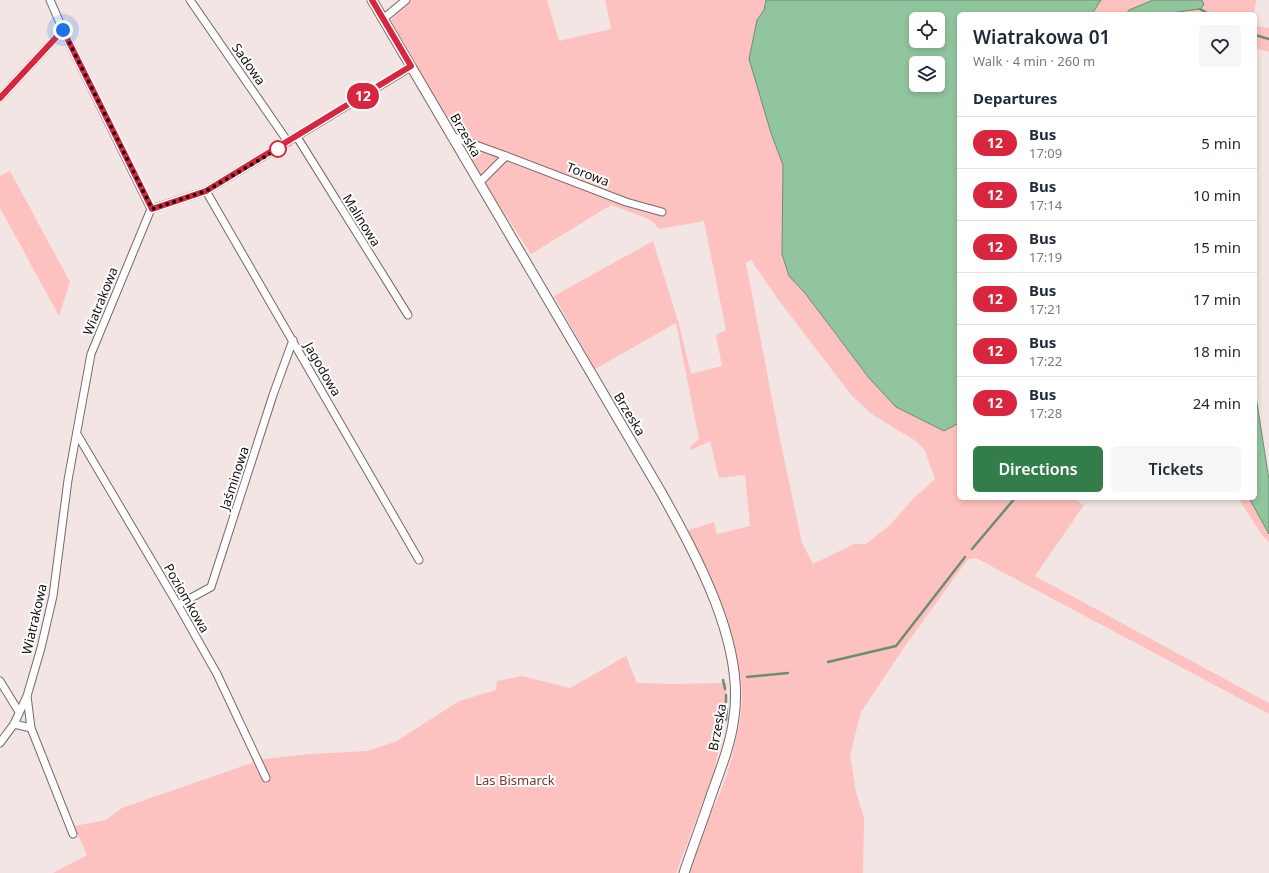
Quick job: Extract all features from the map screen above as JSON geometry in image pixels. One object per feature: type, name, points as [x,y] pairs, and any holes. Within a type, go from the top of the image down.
[{"type":"street","points":[[50,0],[63,30],[152,209],[206,191],[297,137],[411,66]]},
{"type":"street","name":"Sadowa","points":[[190,0],[288,142]]},
{"type":"street","name":"Brzeska","points":[[372,0],[671,511],[709,589],[724,630],[734,672],[736,691],[735,716],[727,751],[684,873]]},
{"type":"street","points":[[383,19],[406,0]]},
{"type":"street","points":[[0,98],[63,30]]},
{"type":"street","name":"Torowa","points":[[451,136],[626,202],[662,212]]},
{"type":"street","name":"Malinowa","points":[[297,137],[408,315]]},
{"type":"street","points":[[479,183],[506,156]]},
{"type":"street","name":"Jagodowa","points":[[206,191],[419,560]]},
{"type":"street","name":"Wiatrakowa","points":[[0,743],[14,724],[27,696],[54,596],[68,480],[92,354],[152,209]]},
{"type":"street","name":"Jaśminowa","points":[[178,605],[211,587],[273,395],[293,340]]},
{"type":"street","name":"Poziomkowa","points":[[76,434],[178,605],[216,674],[266,778]]},
{"type":"street","points":[[0,681],[19,712]]},
{"type":"street","name":"Wiatrakowa","points":[[27,696],[31,728],[73,834]]},
{"type":"street","points":[[14,724],[31,728]]},
{"type":"green space","points":[[409,0],[547,0],[559,41],[611,29],[605,0],[766,0],[764,10],[757,20],[771,133],[783,165],[782,254],[789,276],[805,293],[839,339],[943,431],[957,424],[957,500],[1076,500],[1084,505],[1035,576],[1269,703],[1269,714],[976,558],[968,559],[907,643],[861,712],[850,755],[856,792],[864,818],[863,873],[689,873],[700,838],[727,774],[739,728],[742,690],[732,643],[722,610],[710,578],[686,531],[714,522],[717,534],[750,526],[745,475],[719,478],[710,441],[691,450],[690,447],[699,439],[676,323],[595,369],[554,296],[653,241],[679,324],[691,374],[722,366],[716,335],[726,330],[704,221],[660,229],[649,219],[611,205],[531,254],[493,196],[389,22]],"holes":[[[751,260],[777,298],[852,396],[873,415],[916,441],[925,451],[935,479],[913,499],[890,525],[866,544],[854,544],[813,564],[802,543],[778,430],[746,263]]]},
{"type":"green space","points":[[1101,0],[1256,0],[1254,12],[1093,12]]},
{"type":"green space","points":[[1257,26],[1269,28],[1269,52],[1257,49]]},
{"type":"green space","points":[[10,171],[70,282],[59,316],[0,208],[0,176]]},
{"type":"green space","points":[[1239,500],[1252,500],[1269,514],[1269,542],[1262,535]]},
{"type":"green space","name":"Las Bismarck","points":[[626,656],[637,683],[727,683],[724,721],[714,772],[676,873],[53,873],[87,855],[74,826],[106,820],[122,808],[263,759],[310,754],[368,751],[397,741],[459,701],[496,690],[497,681],[522,676],[570,688]]},
{"type":"shaded area","points":[[766,0],[1101,0],[1093,12],[957,12],[957,424],[944,431],[896,407],[869,378],[805,293],[789,276],[782,254],[783,165],[771,133],[749,59],[757,20],[764,10]]},
{"type":"shaded area","points":[[1153,0],[1202,0],[1204,5],[1200,9],[1178,12],[1128,12]]},
{"type":"shaded area","points":[[1257,403],[1269,480],[1269,534],[1250,500],[1257,500]]},
{"type":"waterway","points":[[1200,9],[1205,12]]},
{"type":"waterway","points":[[1257,36],[1269,39]]},
{"type":"waterway","points":[[972,549],[1013,500]]},
{"type":"waterway","points":[[828,662],[896,646],[965,557]]},
{"type":"waterway","points":[[747,677],[788,673]]},
{"type":"waterway","points":[[723,680],[725,689]]},
{"type":"waterway","points":[[726,695],[726,702]]},
{"type":"waterway","points":[[726,720],[727,708]]},
{"type":"bus line","name":"12","points":[[0,98],[63,30],[152,209],[206,191],[297,137],[411,66],[372,0]]},
{"type":"route","points":[[63,30],[152,209],[206,191],[278,149]]}]
